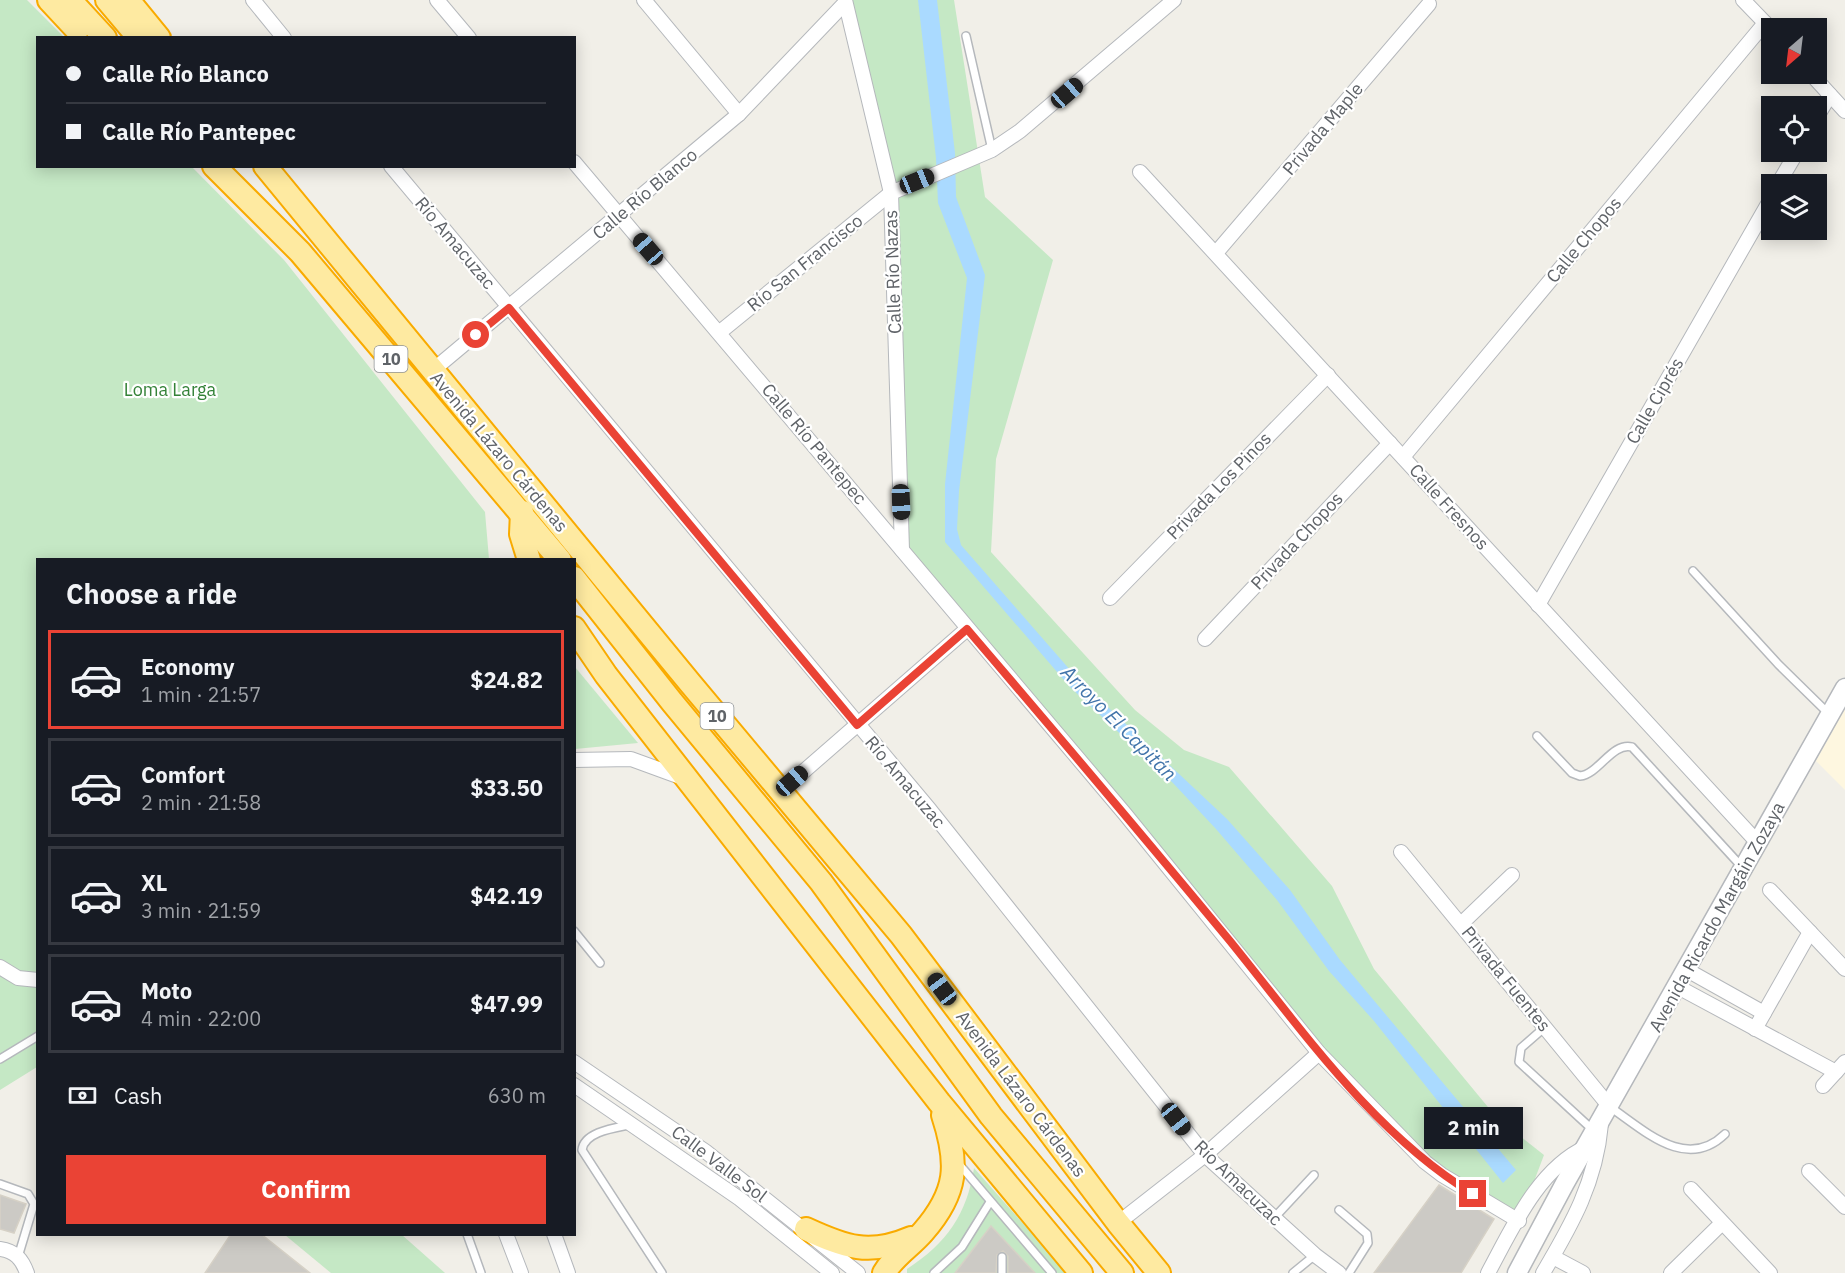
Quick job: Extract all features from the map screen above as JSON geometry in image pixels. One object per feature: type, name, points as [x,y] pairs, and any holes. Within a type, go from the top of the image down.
[{"type":"highway","points":[[49,0],[82,36]]},
{"type":"highway","points":[[70,0],[103,36]]},
{"type":"highway","points":[[107,0],[137,36]]},
{"type":"highway","points":[[128,0],[157,36]]},
{"type":"highway","name":"Avenida Lázaro Cárdenas","points":[[215,168],[300,252],[522,512],[558,558]]},
{"type":"highway","name":"Avenida Lázaro Cárdenas","points":[[267,168],[780,792],[902,934],[1118,1223],[1159,1273]]},
{"type":"highway","points":[[522,512],[521,534],[528,558]]},
{"type":"highway","name":"Avenida Lázaro Cárdenas","points":[[576,581],[820,882],[991,1116],[1122,1273]]},
{"type":"highway","points":[[576,631],[606,675],[939,1102],[1081,1273]]},
{"type":"highway","points":[[884,1273],[894,1258],[923,1232],[951,1190],[953,1143],[939,1102]]},
{"type":"highway","points":[[806,1230],[849,1247],[872,1249],[895,1244],[923,1232]]},
{"type":"street","points":[[253,0],[282,36]]},
{"type":"street","points":[[437,0],[467,36]]},
{"type":"street","points":[[644,0],[739,114]]},
{"type":"street","name":"Río San Francisco","points":[[720,332],[891,193],[992,150],[1058,101],[1174,0]]},
{"type":"street","points":[[1743,0],[1761,19]]},
{"type":"street","name":"Calle Río Blanco","points":[[432,371],[739,114],[845,1]]},
{"type":"street","name":"Calle Río Nazas","points":[[845,1],[891,193],[902,550]]},
{"type":"street","name":"Privada Maple","points":[[1216,254],[1429,4]]},
{"type":"street","name":"Calle Chopos","points":[[1403,457],[1761,35]]},
{"type":"street","points":[[1820,84],[1845,111]]},
{"type":"street","points":[[1827,100],[1830,95]]},
{"type":"street","name":"Calle Río Pantepec","points":[[576,164],[1125,814],[1319,1053],[1425,1162],[1442,1175],[1519,1221]]},
{"type":"street","name":"Río Amacuzac","points":[[393,168],[930,810],[1204,1155],[1315,1255],[1339,1273]]},
{"type":"street","name":"Calle Fresnos","points":[[1140,172],[1758,843]]},
{"type":"street","name":"Calle Ciprés","points":[[1538,605],[1761,216]]},
{"type":"street","name":"Privada Los Pinos","points":[[1110,598],[1328,375]]},
{"type":"street","name":"Privada Chopos","points":[[1205,639],[1390,443]]},
{"type":"street","points":[[780,792],[967,629]]},
{"type":"street","name":"Avenida Ricardo Margáin Zozaya","points":[[1517,1273],[1565,1183],[1595,1134],[1743,869],[1817,748],[1830,715],[1845,688]]},
{"type":"street","points":[[576,759],[582,757],[631,759],[689,781]]},
{"type":"street","name":"Privada Fuentes","points":[[1401,852],[1610,1107]]},
{"type":"street","points":[[1461,924],[1512,875]]},
{"type":"street","points":[[1770,890],[1845,969]]},
{"type":"street","points":[[1755,1029],[1810,932]]},
{"type":"street","points":[[0,967],[18,978],[36,980]]},
{"type":"street","points":[[1687,970],[1764,1013]]},
{"type":"street","points":[[1678,987],[1755,1029],[1840,1067],[1823,1086]]},
{"type":"street","points":[[1118,1223],[1204,1155],[1319,1053]]},
{"type":"street","name":"Calle Valle Sol","points":[[576,1063],[705,1151],[858,1273]]},
{"type":"street","name":"Calle Valle Sol","points":[[576,1086],[740,1199],[832,1273]]},
{"type":"street","points":[[1543,1273],[1583,1202],[1598,1152],[1595,1134]]},
{"type":"street","name":"Avenida Ricardo Margáin Zozaya","points":[[1488,1273],[1549,1175],[1595,1134]]},
{"type":"street","points":[[1809,1171],[1845,1207]]},
{"type":"street","points":[[1691,1189],[1721,1224],[1770,1273]]},
{"type":"street","points":[[1671,1273],[1721,1224]]},
{"type":"street","points":[[507,1236],[520,1273]]},
{"type":"street","points":[[555,1236],[568,1273]]},
{"type":"street","points":[[0,1249],[10,1251],[18,1257],[27,1273]]},
{"type":"street","points":[[1553,1257],[1583,1273]]},
{"type":"lane","points":[[966,36],[992,150]]},
{"type":"lane","points":[[1693,571],[1778,664],[1830,715]]},
{"type":"lane","points":[[1537,736],[1572,773],[1580,776],[1588,774],[1619,748],[1632,747],[1743,869]]},
{"type":"lane","points":[[576,934],[600,963]]},
{"type":"lane","points":[[1545,1027],[1521,1048],[1519,1062],[1595,1134]]},
{"type":"lane","points":[[0,1059],[36,1037]]},
{"type":"lane","points":[[1610,1107],[1670,1147],[1681,1150],[1701,1146],[1725,1134]]},
{"type":"lane","points":[[631,1124],[589,1138],[582,1150],[662,1273]]},
{"type":"lane","points":[[954,1157],[1052,1273]]},
{"type":"lane","points":[[1274,1218],[1314,1175]]},
{"type":"lane","points":[[0,1184],[28,1194],[34,1204],[18,1257]]},
{"type":"lane","points":[[934,1273],[962,1247],[990,1202]]},
{"type":"lane","points":[[1338,1210],[1367,1234],[1368,1243],[1349,1273]]},
{"type":"lane","points":[[467,1236],[481,1273]]},
{"type":"lane","points":[[1293,1273],[1315,1255]]},
{"type":"lane","points":[[1002,1257],[1002,1273]]},
{"type":"shaded area","points":[[1845,709],[1845,790],[1816,761]]},
{"type":"green space","name":"Loma Larga","points":[[0,0],[27,0],[63,36],[36,36],[36,168],[193,168],[284,260],[485,512],[489,558],[36,558],[36,1068],[0,1090]]},
{"type":"green space","points":[[845,0],[954,0],[985,197],[1053,260],[996,459],[991,552],[1135,710],[1184,750],[1229,767],[1332,886],[1374,969],[1497,1118],[1544,1155],[1519,1221],[1442,1175],[1319,1053],[902,550],[891,193]]},
{"type":"green space","points":[[576,668],[638,743],[576,749]]},
{"type":"green space","points":[[974,1168],[1067,1273],[907,1273],[907,1269],[933,1249],[953,1226],[966,1200]]},
{"type":"green space","points":[[286,1236],[403,1236],[445,1273],[331,1273]]},
{"type":"water","name":"Arroyo El Capitán","points":[[918,0],[937,0],[955,153],[956,197],[985,275],[959,491],[957,529],[961,545],[1078,679],[1227,819],[1290,890],[1340,960],[1516,1170],[1503,1183],[1374,1021],[1329,971],[1277,900],[1216,829],[1173,783],[1070,687],[945,542],[945,484],[967,278],[938,203],[936,158]]},
{"type":"building","points":[[1439,1185],[1494,1219],[1461,1273],[1374,1273]]},
{"type":"building","points":[[0,1195],[26,1204],[14,1233],[0,1229]]},
{"type":"building","points":[[991,1226],[1035,1273],[1008,1273],[1008,1256],[1003,1251],[997,1255],[996,1273],[955,1273]]},
{"type":"building","points":[[230,1236],[264,1236],[310,1273],[205,1273]]},
{"type":"route","points":[[476,335],[509,308],[857,725],[967,629],[1125,814],[1319,1053],[1415,1153],[1442,1175],[1473,1194]]}]
